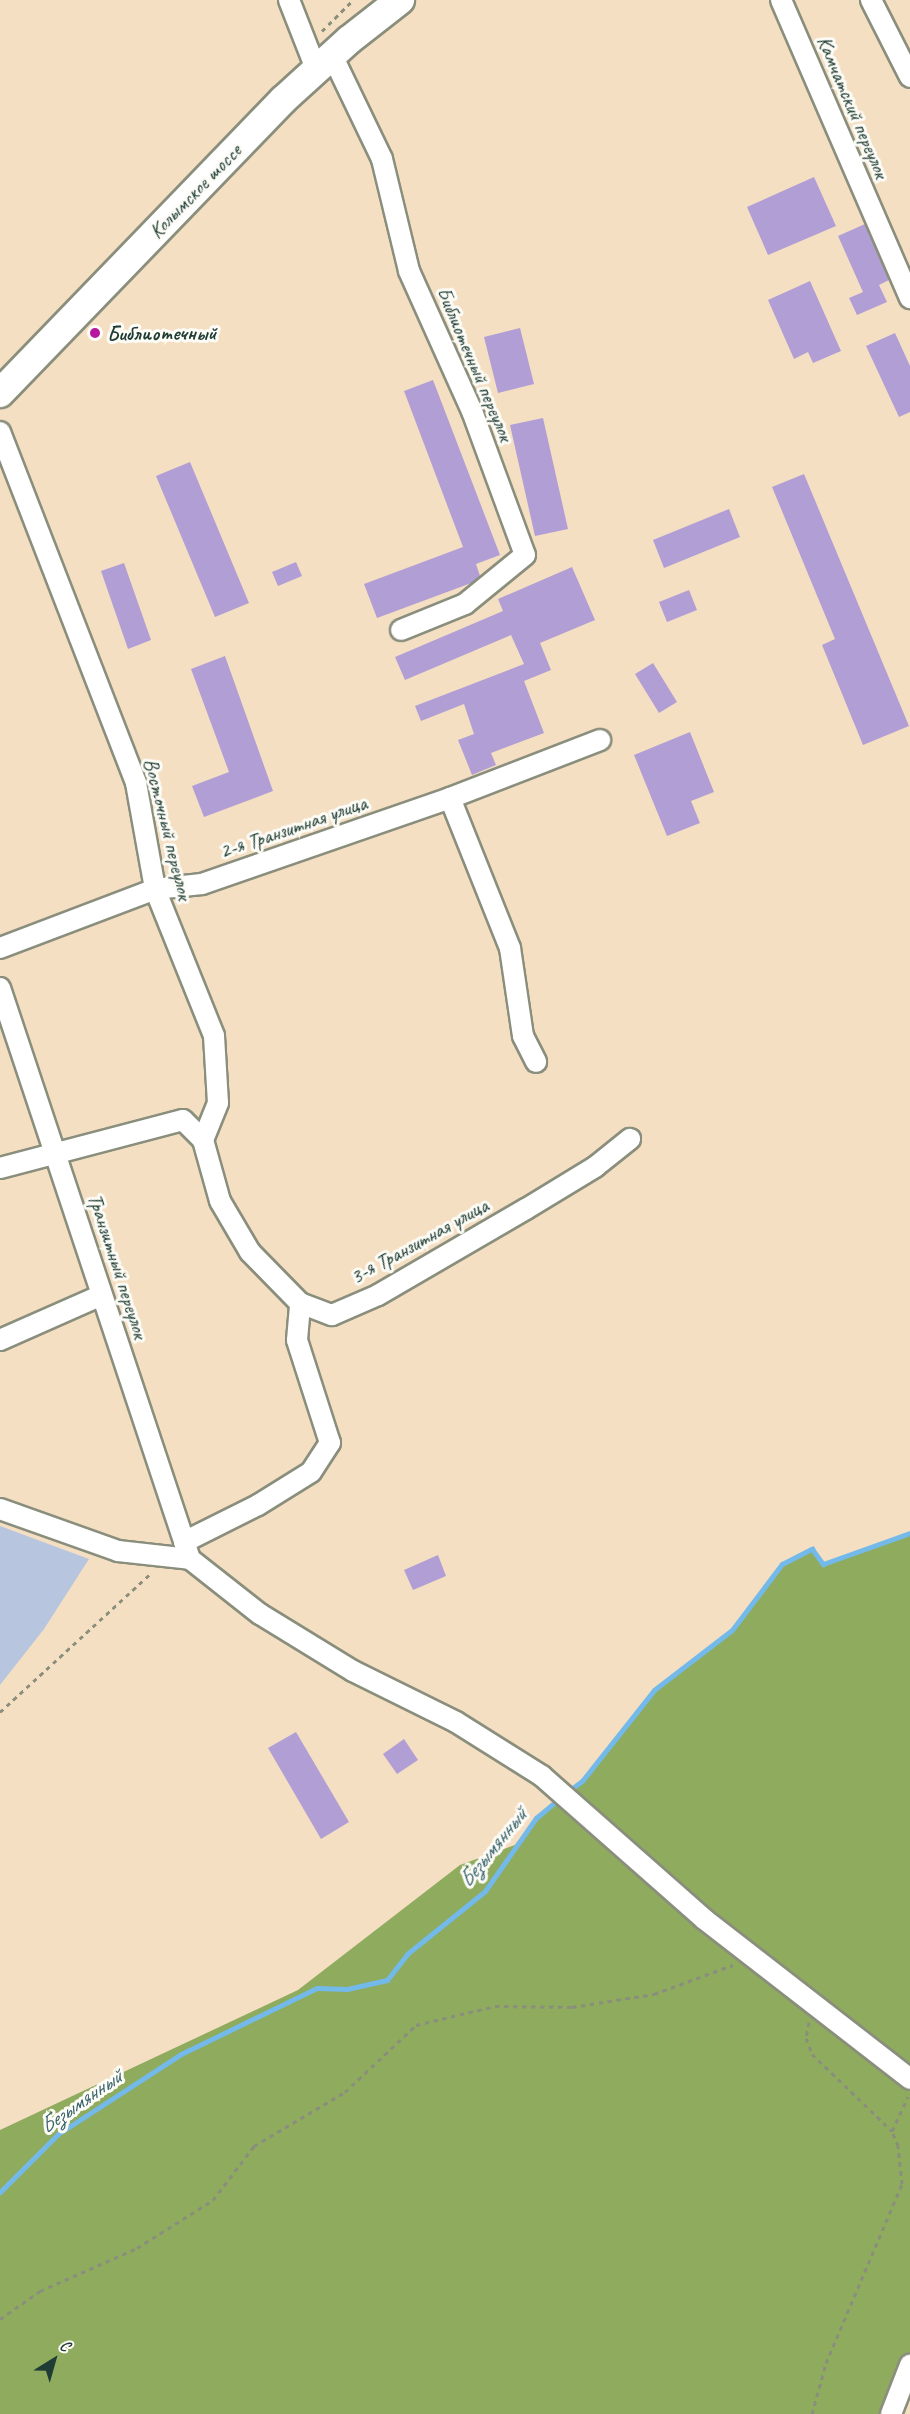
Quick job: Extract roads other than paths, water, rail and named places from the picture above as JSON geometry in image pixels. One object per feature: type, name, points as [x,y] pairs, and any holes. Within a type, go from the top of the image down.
[{"type":"highway","name":"Колымское шоссе","points":[[0,393],[324,62],[400,0]]},
{"type":"street","points":[[289,0],[324,62]]},
{"type":"street","name":"Камчатский переулок","points":[[781,0],[910,298]]},
{"type":"street","points":[[872,0],[910,77]]},
{"type":"street","name":"Библиотечный переулок","points":[[324,62],[382,159],[409,271],[472,411],[525,555],[465,604],[401,630]]},
{"type":"street","name":"Восточный переулок","points":[[0,432],[136,783],[154,889],[214,1036],[218,1103],[203,1140]]},
{"type":"street","name":"2-я Транзитная улица","points":[[0,948],[154,889],[202,884],[450,798],[600,740]]},
{"type":"street","points":[[450,798],[510,948],[523,1036],[536,1062]]},
{"type":"street","name":"Транзитный переулок","points":[[0,988],[187,1550]]},
{"type":"street","points":[[0,1168],[183,1120],[203,1140]]},
{"type":"street","name":"3-я Транзитная улица","points":[[203,1140],[220,1201],[250,1252],[300,1303],[333,1315],[378,1295],[595,1167],[630,1139]]},
{"type":"street","points":[[0,1340],[102,1295]]},
{"type":"street","points":[[0,1509],[118,1551],[169,1557],[187,1550],[312,1472],[330,1443],[297,1340],[300,1303]]},
{"type":"street","points":[[187,1550],[260,1614],[353,1671],[456,1722],[542,1776],[704,1919],[822,2008],[910,2079]]},
{"type":"street","points":[[891,2414],[910,2365]]},
{"type":"waterway","name":"Безымянный","points":[[567,1792],[582,1781],[654,1690],[732,1630],[782,1564],[812,1549],[823,1564],[910,1533]]},
{"type":"waterway","name":"Безымянный","points":[[0,2192],[58,2134],[181,2054],[317,1988],[347,1989],[387,1980],[407,1954],[485,1891],[536,1818],[560,1798]]},
{"type":"place","name":"Библиотечный","points":[[95,333]]}]
